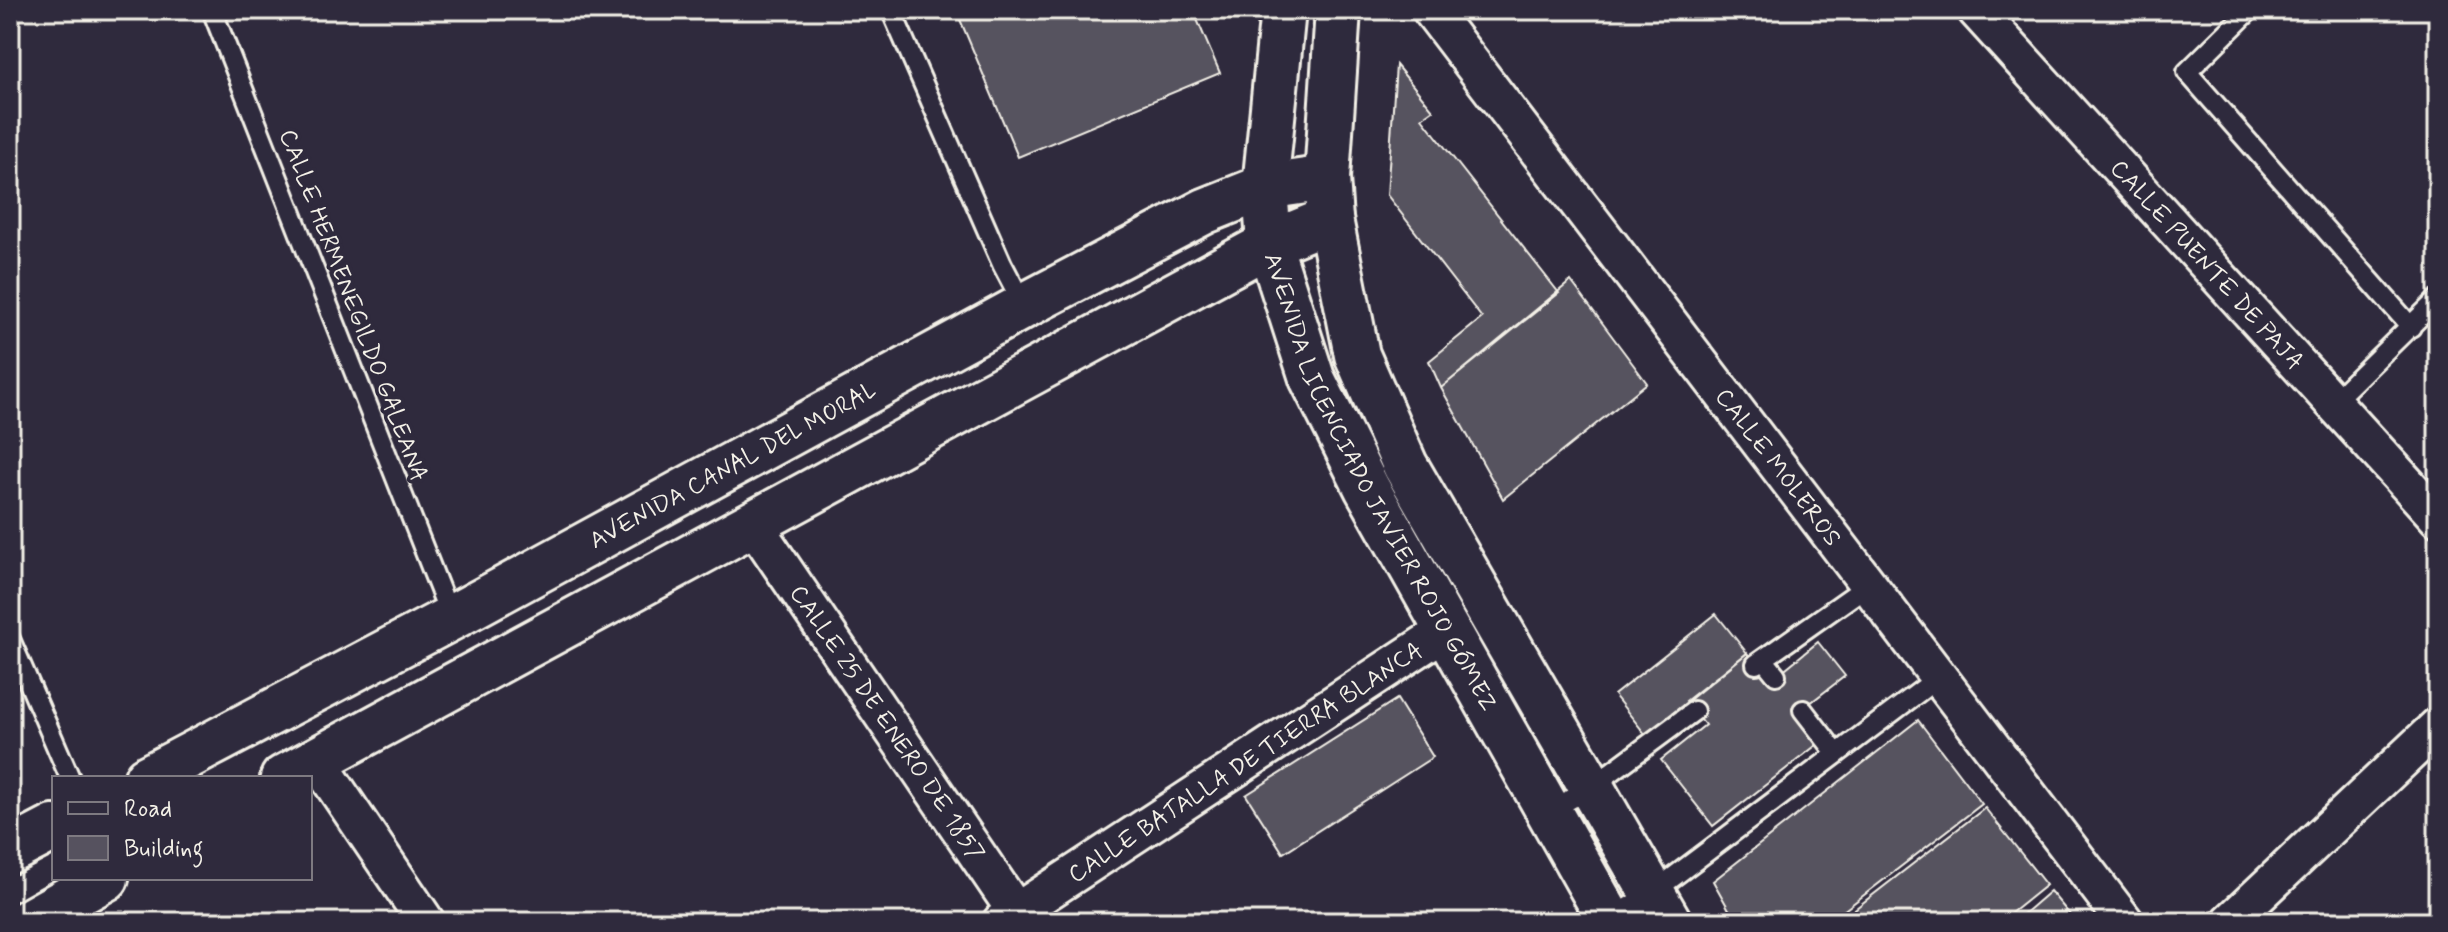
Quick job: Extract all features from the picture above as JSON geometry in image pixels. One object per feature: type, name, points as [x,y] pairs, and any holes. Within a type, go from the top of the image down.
[{"type":"main road","name":"AVENIDA LICENCIADO JAVIER ROJO GÓMEZ","points":[[1283,10],[1265,187],[1269,244],[1312,378],[1367,488],[1610,920]]},
{"type":"main road","name":"AVENIDA LICENCIADO JAVIER ROJO GÓMEZ","points":[[1338,10],[1329,199],[1357,355],[1405,465],[1660,908]]},
{"type":"main road","name":"AVENIDA CANAL DEL MORAL","points":[[151,776],[451,618],[1205,211],[1265,187],[1329,199]]},
{"type":"main road","points":[[300,768],[1269,244],[1329,199]]},
{"type":"main road","points":[[10,851],[52,829]]},
{"type":"main road","points":[[28,922],[102,880]]},
{"type":"street","name":"CALLE MOLEROS","points":[[1431,10],[2125,922]]},
{"type":"street","name":"CALLE PUENTE DE PAJA","points":[[1976,10],[2438,518]]},
{"type":"street","name":"CALLE 25 DE ENERO DE 1857","points":[[753,524],[1013,919]]},
{"type":"street","name":"CALLE BATALLA DE TIERRA BLANCA","points":[[1013,919],[1448,629]]},
{"type":"street","points":[[2230,922],[2438,726]]},
{"type":"street","points":[[312,783],[426,922]]},
{"type":"lane","name":"CALLE HERMENEGILDO GALEANA","points":[[212,10],[451,618]]},
{"type":"lane","points":[[891,10],[1002,264],[1024,306]]},
{"type":"lane","points":[[2250,10],[2187,72],[2411,327]]},
{"type":"lane","points":[[2333,402],[2438,299]]},
{"type":"lane","points":[[1776,675],[1760,662],[1868,585]]},
{"type":"lane","points":[[10,638],[69,776]]},
{"type":"lane","points":[[1610,920],[1660,908],[1763,798],[1837,754],[1939,677]]},
{"type":"lane","points":[[1803,710],[1837,754]]},
{"type":"lane","points":[[1550,811],[1692,720]]},
{"type":"building","points":[[956,10],[1193,10],[1220,73],[1018,157]]},
{"type":"building","points":[[1396,65],[1433,110],[1422,118],[1559,293],[1441,388],[1429,361],[1482,318],[1387,195]]},
{"type":"building","points":[[1571,281],[1647,383],[1503,499],[1441,388]]},
{"type":"building","points":[[1716,614],[1747,653],[1646,735],[1614,695]]},
{"type":"building","points":[[1818,642],[1845,676],[1796,714],[1819,743],[1713,826],[1661,760],[1705,725],[1686,701],[1747,653],[1770,681]]},
{"type":"building","points":[[1397,699],[1433,757],[1283,853],[1246,795]]},
{"type":"building","points":[[1918,720],[1982,804],[1829,922],[1736,922],[1713,881]]},
{"type":"building","points":[[1985,808],[2046,885],[2000,922],[1838,922]]},
{"type":"building","points":[[2050,891],[2076,922],[2014,922]]}]
